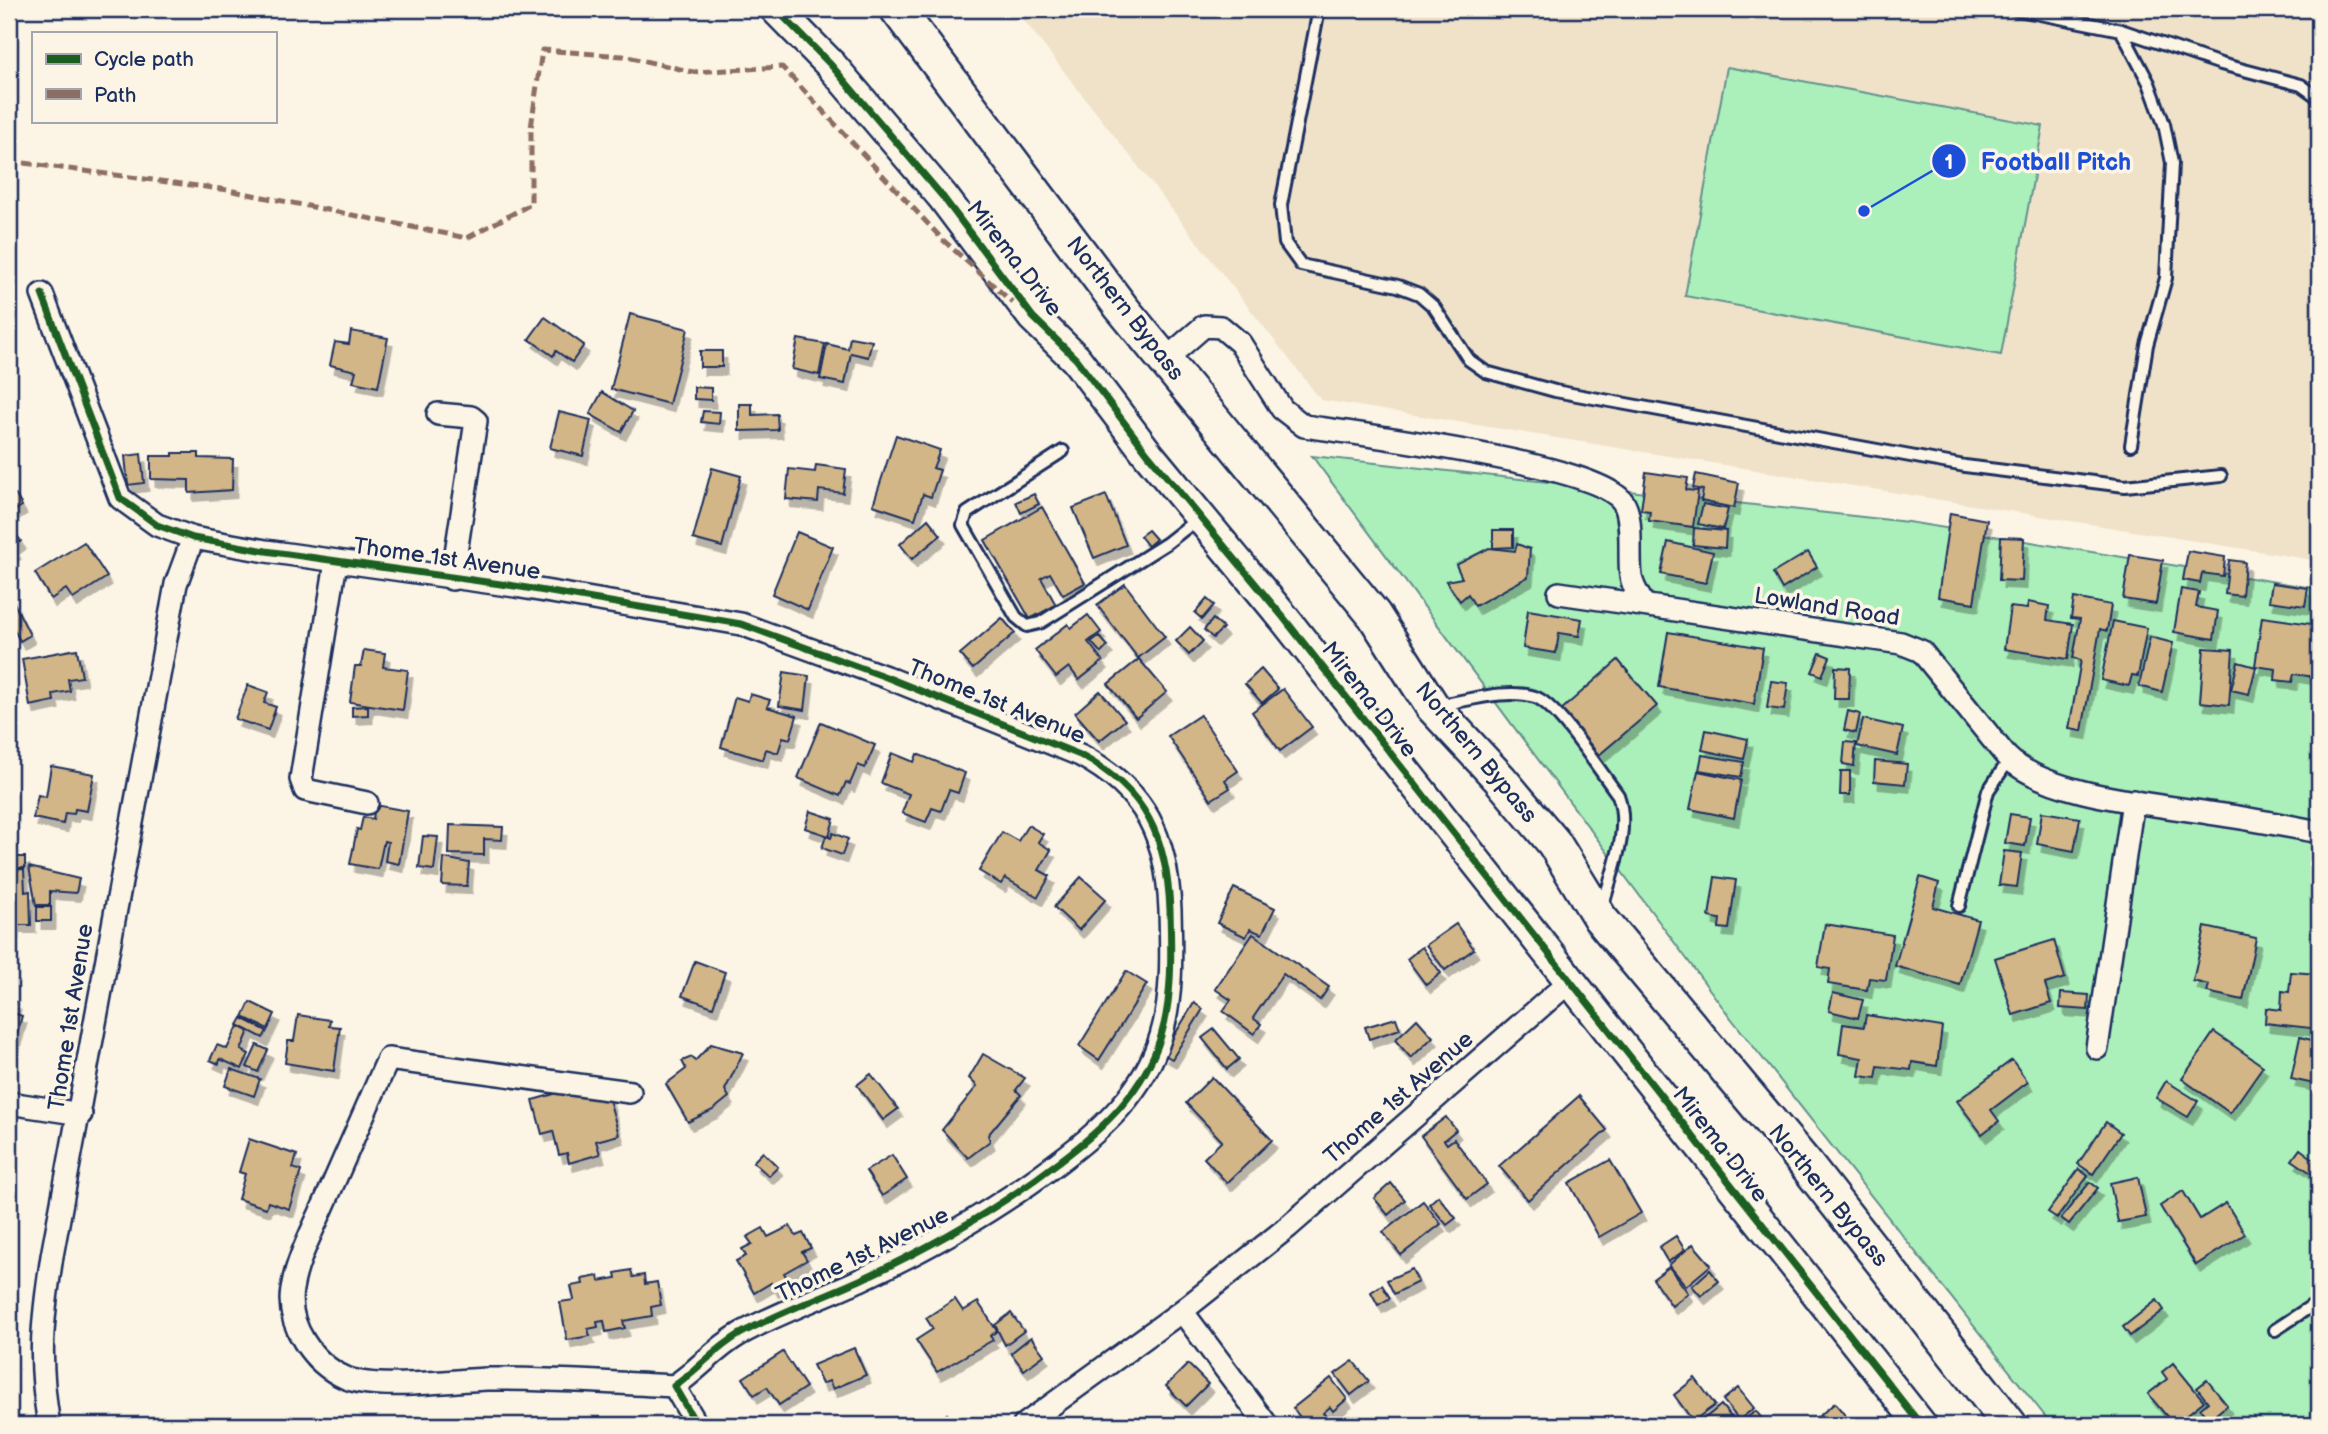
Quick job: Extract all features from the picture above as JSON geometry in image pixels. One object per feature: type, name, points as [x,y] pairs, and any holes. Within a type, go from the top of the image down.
[{"type":"main road","name":"Northern Bypass","points":[[897,9],[1121,307],[1374,615],[1432,706],[1500,779],[1554,843],[1600,918],[1804,1162],[2010,1425]]},
{"type":"street","name":"Mirema Drive","points":[[776,9],[831,65],[943,197],[1033,317],[1076,359],[1148,454],[1201,517],[1922,1425]]},
{"type":"street","name":"Thome 1st Avenue","points":[[43,294],[120,498],[158,525],[193,538],[741,624],[1045,738],[1101,766],[1139,802],[1163,848],[1168,875],[1171,940],[1165,1018],[1160,1038],[1147,1066],[1117,1114],[1098,1132],[1011,1199],[902,1260],[740,1334],[708,1354],[674,1386]]},
{"type":"street","points":[[1166,359],[1204,326],[1221,327],[1240,343],[1282,409],[1304,426],[1505,457],[1607,489],[1624,502],[1629,527],[1631,579],[1644,605]]},
{"type":"street","points":[[438,414],[471,417],[476,421],[452,579]]},
{"type":"street","name":"Thome 1st Avenue","points":[[49,1425],[40,1370],[41,1330],[52,1256],[80,1114],[126,842],[176,584],[193,538]]},
{"type":"street","points":[[336,562],[301,779],[305,790],[367,803]]},
{"type":"street","name":"Lowland Road","points":[[1559,593],[1901,643],[1921,651],[2009,760],[2036,776],[2098,795],[2319,832]]},
{"type":"street","points":[[2097,1048],[2133,801]]},
{"type":"street","name":"Thome 1st Avenue","points":[[1024,1425],[1182,1311],[1287,1227],[1569,982]]},
{"type":"street","points":[[631,1092],[388,1059],[305,1248],[292,1288],[291,1305],[299,1331],[313,1355],[328,1369],[349,1379],[396,1383],[489,1379],[674,1386],[696,1425]]},
{"type":"street","points":[[9,1103],[80,1114]]},
{"type":"street","points":[[1182,1311],[1267,1425]]},
{"type":"lane","points":[[1319,9],[1281,205],[1285,243],[1301,265],[1398,286],[1419,294],[1434,307],[1469,360],[1486,372],[1555,391],[1965,466],[2125,486],[2221,476]]},
{"type":"lane","points":[[2014,9],[2121,30],[2221,64],[2301,85],[2319,98]]},
{"type":"lane","points":[[2121,30],[2149,83],[2164,124],[2172,163],[2166,278],[2147,345],[2131,445]]},
{"type":"lane","points":[[1063,451],[967,513],[963,526],[1016,617],[1027,626],[1040,623],[1167,543],[1201,517]]},
{"type":"lane","points":[[1432,706],[1515,694],[1536,697],[1552,708],[1618,795],[1624,812],[1623,829],[1600,918]]},
{"type":"lane","points":[[1959,906],[1988,791],[2009,760]]},
{"type":"lane","points":[[2275,1330],[2319,1301]]},
{"type":"shaded area","points":[[1015,9],[2319,9],[2319,561],[1321,400]]},
{"type":"green space","points":[[1727,67],[2043,126],[2001,355],[1685,296]]},
{"type":"green space","points":[[1312,456],[1908,522],[2319,589],[2319,1425],[2052,1425],[1727,1013]]},
{"type":"building","points":[[630,314],[688,329],[669,404],[611,389]]},
{"type":"building","points":[[545,317],[584,345],[572,362],[556,351],[553,356],[529,339]]},
{"type":"building","points":[[351,331],[388,338],[378,387],[353,382],[356,371],[330,365],[335,342],[349,344]]},
{"type":"building","points":[[850,337],[872,341],[868,357],[851,353],[845,384],[820,379],[827,344],[848,349]]},
{"type":"building","points":[[798,339],[825,344],[819,375],[792,369]]},
{"type":"building","points":[[700,351],[722,351],[722,367],[700,367]]},
{"type":"building","points":[[694,387],[711,388],[711,400],[694,399]]},
{"type":"building","points":[[602,392],[633,411],[621,432],[590,414]]},
{"type":"building","points":[[739,404],[752,404],[752,415],[777,414],[778,430],[739,431]]},
{"type":"building","points":[[703,411],[720,412],[719,424],[701,422]]},
{"type":"building","points":[[559,412],[591,420],[583,456],[550,448]]},
{"type":"building","points":[[896,435],[940,450],[933,468],[940,470],[931,497],[923,494],[915,519],[873,505]]},
{"type":"building","points":[[173,453],[199,453],[199,458],[233,459],[232,490],[189,493],[189,480],[151,479],[151,456],[173,456]]},
{"type":"building","points":[[141,454],[144,483],[128,485],[125,456]]},
{"type":"building","points":[[816,465],[846,469],[843,493],[819,490],[818,502],[786,499],[789,469],[815,472]]},
{"type":"building","points":[[712,468],[741,476],[722,547],[693,539]]},
{"type":"building","points":[[1646,472],[1688,478],[1686,490],[1698,491],[1693,527],[1649,521],[1650,511],[1641,510]]},
{"type":"building","points":[[1696,474],[1739,483],[1734,508],[1701,501],[1703,490],[1693,488]]},
{"type":"building","points":[[15,494],[22,506],[9,514],[9,497]]},
{"type":"building","points":[[1034,494],[1039,504],[1021,513],[1016,502]]},
{"type":"building","points":[[1106,495],[1126,545],[1094,558],[1073,508]]},
{"type":"building","points":[[1703,504],[1728,509],[1723,529],[1698,524]]},
{"type":"building","points":[[1042,507],[1085,583],[1063,595],[1050,573],[1041,578],[1056,605],[1030,619],[985,540]]},
{"type":"building","points":[[1950,513],[1987,520],[1974,603],[1938,597]]},
{"type":"building","points":[[928,519],[941,535],[912,559],[900,544]]},
{"type":"building","points":[[9,525],[21,541],[13,547],[16,551],[9,556]]},
{"type":"building","points":[[1694,528],[1726,531],[1725,548],[1693,545]]},
{"type":"building","points":[[1148,530],[1156,539],[1148,546],[1140,536]]},
{"type":"building","points":[[1493,530],[1513,530],[1513,547],[1493,548]]},
{"type":"building","points":[[797,532],[833,547],[808,610],[772,594]]},
{"type":"building","points":[[2001,537],[2024,538],[2022,581],[1999,580]]},
{"type":"building","points":[[84,542],[107,577],[73,599],[66,589],[51,599],[35,573]]},
{"type":"building","points":[[1668,542],[1713,552],[1706,583],[1661,574]]},
{"type":"building","points":[[1517,544],[1530,549],[1528,577],[1475,606],[1468,594],[1460,601],[1446,581],[1462,578],[1456,565],[1489,548],[1515,551]]},
{"type":"building","points":[[2188,551],[2225,557],[2223,576],[2202,573],[2200,583],[2183,580]]},
{"type":"building","points":[[1808,552],[1817,567],[1782,589],[1773,573]]},
{"type":"building","points":[[2130,555],[2163,560],[2156,604],[2123,599]]},
{"type":"building","points":[[2229,560],[2245,562],[2242,596],[2225,594]]},
{"type":"building","points":[[2272,583],[2308,588],[2305,606],[2269,601]]},
{"type":"building","points":[[1125,584],[1165,637],[1138,658],[1097,605]]},
{"type":"building","points":[[2181,589],[2199,592],[2196,607],[2218,611],[2214,639],[2174,632]]},
{"type":"building","points":[[9,593],[30,635],[20,641],[9,620]]},
{"type":"building","points":[[2074,598],[2111,605],[2107,631],[2100,629],[2082,731],[2069,729],[2081,660],[2073,658],[2080,619],[2071,618]]},
{"type":"building","points":[[1207,599],[1214,605],[1202,619],[1195,613]]},
{"type":"building","points":[[2028,602],[2049,606],[2047,620],[2073,624],[2068,659],[2004,649],[2010,607],[2027,609]]},
{"type":"building","points":[[1528,610],[1582,619],[1579,636],[1559,633],[1556,653],[1523,648]]},
{"type":"building","points":[[1088,615],[1101,632],[1088,642],[1103,661],[1079,680],[1069,667],[1056,677],[1035,650],[1068,624],[1071,628]]},
{"type":"building","points":[[2262,617],[2319,625],[2315,677],[2294,674],[2292,682],[2275,680],[2276,669],[2255,666]]},
{"type":"building","points":[[1002,618],[1015,633],[973,669],[960,654]]},
{"type":"building","points":[[1213,619],[1223,628],[1213,638],[1204,630]]},
{"type":"building","points":[[2113,621],[2147,628],[2138,676],[2132,675],[2129,686],[2101,680]]},
{"type":"building","points":[[1190,627],[1203,641],[1189,655],[1176,641]]},
{"type":"building","points":[[1668,632],[1763,648],[1754,704],[1659,687]]},
{"type":"building","points":[[1099,636],[1108,646],[1101,653],[1091,642]]},
{"type":"building","points":[[2150,637],[2173,643],[2162,692],[2139,686]]},
{"type":"building","points":[[2204,648],[2233,650],[2229,705],[2200,702]]},
{"type":"building","points":[[77,649],[82,677],[68,679],[70,691],[53,694],[54,701],[30,706],[22,659]]},
{"type":"building","points":[[364,650],[385,653],[383,667],[408,670],[403,710],[350,702],[355,666],[361,666]]},
{"type":"building","points":[[1820,653],[1830,657],[1822,676],[1812,672]]},
{"type":"building","points":[[1139,659],[1167,692],[1136,718],[1108,684]]},
{"type":"building","points":[[1618,660],[1657,706],[1599,755],[1561,710]]},
{"type":"building","points":[[2238,662],[2256,667],[2249,694],[2231,690]]},
{"type":"building","points":[[1835,667],[1850,668],[1849,699],[1834,699]]},
{"type":"building","points":[[1261,669],[1278,689],[1262,703],[1245,684]]},
{"type":"building","points":[[784,672],[809,676],[805,710],[779,706]]},
{"type":"building","points":[[1771,681],[1788,683],[1784,710],[1767,708]]},
{"type":"building","points":[[248,685],[268,692],[264,703],[276,707],[268,730],[235,719]]},
{"type":"building","points":[[1283,689],[1312,727],[1280,751],[1252,712]]},
{"type":"building","points":[[1100,691],[1125,720],[1099,741],[1075,713]]},
{"type":"building","points":[[750,694],[770,700],[767,707],[797,716],[790,739],[783,737],[778,753],[766,749],[763,760],[721,747],[735,697],[748,701]]},
{"type":"building","points":[[368,706],[368,715],[352,716],[352,707]]},
{"type":"building","points":[[1848,711],[1860,714],[1856,733],[1844,730]]},
{"type":"building","points":[[1200,715],[1238,771],[1225,780],[1230,788],[1211,800],[1168,736]]},
{"type":"building","points":[[1863,719],[1903,728],[1897,755],[1857,746]]},
{"type":"building","points":[[821,722],[875,745],[865,768],[858,765],[850,784],[846,782],[840,796],[798,778]]},
{"type":"building","points":[[1706,730],[1748,739],[1744,759],[1702,750]]},
{"type":"building","points":[[1845,742],[1856,743],[1854,766],[1843,764]]},
{"type":"building","points":[[892,753],[914,762],[917,754],[965,773],[958,793],[949,790],[941,811],[932,808],[926,822],[902,813],[909,794],[881,783]]},
{"type":"building","points":[[1702,755],[1744,762],[1741,777],[1699,770]]},
{"type":"building","points":[[1875,761],[1907,764],[1905,784],[1874,781]]},
{"type":"building","points":[[51,766],[94,774],[87,811],[75,809],[74,814],[65,813],[63,824],[33,818],[38,795],[46,797]]},
{"type":"building","points":[[1698,771],[1741,780],[1734,818],[1690,809]]},
{"type":"building","points":[[1841,771],[1850,771],[1850,795],[1840,795]]},
{"type":"building","points":[[375,805],[408,811],[399,864],[385,861],[388,842],[384,841],[378,869],[350,864],[357,829],[360,830],[363,817],[373,819]]},
{"type":"building","points":[[810,811],[834,819],[829,836],[805,828]]},
{"type":"building","points":[[2042,812],[2080,818],[2074,851],[2037,844]]},
{"type":"building","points":[[2010,814],[2030,817],[2025,846],[2005,843]]},
{"type":"building","points":[[450,825],[503,827],[502,840],[484,839],[484,855],[449,854]]},
{"type":"building","points":[[1028,825],[1043,834],[1038,842],[1051,850],[1039,870],[1050,876],[1038,897],[1005,878],[1001,884],[979,871],[1002,832],[1018,841]]},
{"type":"building","points":[[833,833],[848,839],[842,855],[822,848],[826,836],[831,838]]},
{"type":"building","points":[[423,836],[438,837],[434,870],[419,868]]},
{"type":"building","points":[[2004,851],[2022,853],[2017,887],[1999,885]]},
{"type":"building","points":[[9,857],[25,857],[25,868],[9,868]]},
{"type":"building","points":[[444,858],[469,863],[467,886],[442,885]]},
{"type":"building","points":[[29,867],[79,879],[76,893],[50,891],[50,905],[36,905]]},
{"type":"building","points":[[24,869],[25,892],[30,891],[31,925],[14,925],[14,931],[9,931],[9,870]]},
{"type":"building","points":[[1081,877],[1106,899],[1079,930],[1054,907]]},
{"type":"building","points":[[1715,877],[1736,880],[1729,929],[1719,928],[1720,919],[1709,917]]},
{"type":"building","points":[[1920,877],[1939,883],[1933,907],[1978,920],[1960,985],[1895,966]]},
{"type":"building","points":[[1234,888],[1275,908],[1262,934],[1250,929],[1246,937],[1217,923]]},
{"type":"building","points":[[37,907],[51,907],[51,921],[37,921]]},
{"type":"building","points":[[1456,924],[1474,949],[1445,970],[1426,945]]},
{"type":"building","points":[[1825,924],[1893,935],[1886,980],[1869,978],[1867,990],[1828,984],[1830,969],[1818,967]]},
{"type":"building","points":[[2205,927],[2256,938],[2243,1000],[2207,992],[2209,985],[2193,981]]},
{"type":"building","points":[[1253,934],[1329,987],[1320,1000],[1283,974],[1253,1018],[1261,1024],[1254,1034],[1223,1011],[1231,1000],[1215,989]]},
{"type":"building","points":[[2054,940],[2065,978],[2045,984],[2051,1003],[2013,1015],[1995,958]]},
{"type":"building","points":[[1422,947],[1441,973],[1426,985],[1407,959]]},
{"type":"building","points":[[695,961],[725,972],[713,1007],[682,996]]},
{"type":"building","points":[[1126,971],[1147,984],[1099,1060],[1079,1046]]},
{"type":"building","points":[[2291,972],[2319,974],[2319,1029],[2265,1023],[2266,1008],[2281,1010],[2282,991],[2289,992]]},
{"type":"building","points":[[1833,993],[1863,1000],[1858,1018],[1829,1011]]},
{"type":"building","points":[[2061,993],[2089,995],[2088,1010],[2060,1008]]},
{"type":"building","points":[[9,999],[16,1002],[13,1013],[22,1016],[9,1062]]},
{"type":"building","points":[[250,1002],[275,1014],[268,1029],[243,1017]]},
{"type":"building","points":[[1194,1003],[1203,1009],[1172,1059],[1163,1054]]},
{"type":"building","points":[[298,1015],[330,1020],[329,1026],[340,1027],[334,1071],[285,1063],[288,1041],[294,1041]]},
{"type":"building","points":[[1866,1015],[1942,1027],[1937,1066],[1912,1062],[1911,1070],[1878,1066],[1876,1078],[1859,1076],[1862,1058],[1839,1054],[1843,1024],[1864,1027]]},
{"type":"building","points":[[242,1018],[267,1031],[263,1038],[238,1025]]},
{"type":"building","points":[[1396,1018],[1400,1029],[1369,1039],[1365,1027]]},
{"type":"building","points":[[1417,1019],[1433,1037],[1411,1058],[1395,1040]]},
{"type":"building","points":[[238,1026],[249,1031],[241,1050],[249,1054],[242,1069],[220,1059],[219,1064],[210,1060],[217,1045],[227,1049]]},
{"type":"building","points":[[1214,1029],[1239,1059],[1227,1069],[1202,1038]]},
{"type":"building","points":[[2214,1032],[2263,1066],[2230,1113],[2182,1079]]},
{"type":"building","points":[[2300,1037],[2319,1042],[2319,1085],[2291,1079]]},
{"type":"building","points":[[711,1044],[743,1053],[725,1090],[729,1097],[713,1110],[688,1122],[666,1084],[686,1069],[682,1061],[692,1057],[695,1061]]},
{"type":"building","points":[[257,1045],[268,1050],[258,1072],[247,1067]]},
{"type":"building","points":[[983,1054],[1025,1078],[1016,1090],[1021,1095],[988,1135],[990,1141],[968,1158],[942,1130],[977,1086],[969,1078]]},
{"type":"building","points":[[2012,1060],[2028,1082],[1991,1110],[1999,1121],[1982,1134],[1957,1101]]},
{"type":"building","points":[[231,1069],[260,1079],[254,1096],[225,1086]]},
{"type":"building","points":[[871,1074],[898,1109],[883,1120],[857,1085]]},
{"type":"building","points":[[1212,1077],[1272,1140],[1227,1183],[1204,1158],[1222,1141],[1186,1103]]},
{"type":"building","points":[[2166,1081],[2198,1101],[2188,1117],[2156,1098]]},
{"type":"building","points":[[565,1086],[567,1096],[584,1091],[586,1098],[607,1092],[619,1135],[596,1141],[600,1154],[569,1163],[567,1153],[559,1155],[553,1131],[542,1134],[533,1100],[554,1094],[553,1090]]},
{"type":"building","points":[[1579,1096],[1607,1130],[1528,1200],[1499,1166]]},
{"type":"building","points":[[2317,1111],[2319,1112],[2319,1134],[2310,1132]]},
{"type":"building","points":[[1446,1117],[1456,1130],[1444,1140],[1447,1144],[1454,1139],[1487,1184],[1467,1199],[1421,1136]]},
{"type":"building","points":[[2106,1122],[2121,1133],[2093,1174],[2078,1164]]},
{"type":"building","points":[[249,1139],[297,1155],[293,1168],[301,1171],[289,1209],[268,1202],[266,1208],[238,1199],[245,1174],[239,1172]]},
{"type":"building","points":[[2300,1149],[2319,1163],[2314,1175],[2292,1160]]},
{"type":"building","points":[[763,1152],[778,1167],[769,1176],[753,1162]]},
{"type":"building","points":[[892,1155],[907,1179],[882,1196],[866,1171]]},
{"type":"building","points":[[1610,1160],[1641,1213],[1599,1237],[1569,1183]]},
{"type":"building","points":[[2079,1169],[2088,1176],[2057,1218],[2048,1212]]},
{"type":"building","points":[[2138,1177],[2146,1217],[2118,1222],[2110,1183]]},
{"type":"building","points":[[2090,1182],[2098,1188],[2069,1224],[2061,1218]]},
{"type":"building","points":[[1391,1183],[1405,1200],[1388,1215],[1374,1198]]},
{"type":"building","points":[[2183,1191],[2200,1219],[2226,1203],[2245,1234],[2196,1265],[2160,1206]]},
{"type":"building","points":[[1438,1196],[1456,1218],[1447,1225],[1429,1204]]},
{"type":"building","points":[[1423,1201],[1441,1224],[1401,1255],[1383,1232]]},
{"type":"building","points":[[790,1226],[796,1236],[803,1233],[811,1248],[802,1252],[807,1260],[784,1273],[789,1281],[774,1289],[771,1283],[754,1293],[736,1261],[746,1256],[742,1249],[752,1244],[747,1237],[763,1228],[768,1237]]},
{"type":"building","points":[[1676,1236],[1685,1250],[1668,1262],[1659,1247]]},
{"type":"building","points":[[1693,1244],[1711,1265],[1686,1286],[1669,1265]]},
{"type":"building","points":[[1669,1267],[1688,1293],[1672,1306],[1653,1279]]},
{"type":"building","points":[[1412,1269],[1418,1282],[1394,1294],[1387,1280]]},
{"type":"building","points":[[631,1270],[633,1277],[644,1275],[645,1284],[657,1282],[661,1305],[651,1307],[652,1316],[623,1321],[625,1328],[606,1332],[604,1321],[597,1322],[598,1327],[588,1329],[590,1336],[567,1340],[560,1302],[574,1300],[571,1286],[583,1284],[582,1279],[598,1276],[599,1281],[616,1278],[615,1273]]},
{"type":"building","points":[[1710,1270],[1719,1281],[1701,1296],[1692,1286]]},
{"type":"building","points":[[1382,1285],[1390,1298],[1378,1305],[1371,1292]]},
{"type":"building","points":[[955,1299],[963,1311],[978,1302],[997,1331],[990,1336],[993,1340],[937,1372],[916,1340],[933,1329],[926,1318]]},
{"type":"building","points":[[2157,1300],[2164,1310],[2130,1336],[2123,1327]]},
{"type":"building","points":[[1011,1313],[1024,1331],[1005,1345],[995,1325]]},
{"type":"building","points":[[1031,1337],[1044,1355],[1024,1370],[1011,1353]]},
{"type":"building","points":[[854,1348],[866,1375],[833,1389],[829,1381],[822,1384],[813,1365]]},
{"type":"building","points":[[783,1352],[806,1387],[779,1405],[767,1387],[754,1395],[743,1378]]},
{"type":"building","points":[[1353,1361],[1369,1381],[1351,1395],[1335,1374]]},
{"type":"building","points":[[2173,1363],[2204,1401],[2174,1425],[2148,1394],[2167,1379],[2162,1372]]},
{"type":"building","points":[[1188,1364],[1208,1384],[1186,1406],[1166,1386]]},
{"type":"building","points":[[1331,1378],[1347,1399],[1333,1411],[1330,1407],[1323,1413],[1333,1425],[1306,1425],[1293,1408]]},
{"type":"building","points":[[1695,1378],[1715,1405],[1693,1421],[1674,1395]]},
{"type":"building","points":[[2207,1380],[2227,1405],[2209,1420],[2200,1409],[2208,1402],[2197,1388]]},
{"type":"building","points":[[1738,1388],[1754,1408],[1739,1420],[1723,1400]]},
{"type":"building","points":[[1835,1403],[1853,1425],[1824,1425],[1818,1417]]},
{"type":"building","points":[[1721,1405],[1738,1425],[1697,1425]]},
{"type":"building","points":[[1756,1411],[1767,1425],[1740,1423]]},
{"type":"building","points":[[947,1414],[956,1423],[954,1425],[935,1425]]},
{"type":"building","points":[[541,1418],[543,1425],[497,1425]]},
{"type":"marked path","points":[[9,161],[228,190],[467,238],[531,204],[531,128],[542,50],[623,56],[693,72],[782,67],[943,240],[1013,303]]},
{"type":"cycle path","points":[[776,9],[831,65],[943,197],[1033,317],[1076,359],[1148,454],[1283,617],[1921,1425]]},
{"type":"cycle path","points":[[42,294],[120,498],[157,525],[193,538],[266,551],[515,586],[741,624],[886,677],[1080,755],[1121,784],[1137,800],[1149,818],[1158,838],[1168,884],[1170,973],[1168,1005],[1161,1036],[1154,1056],[1133,1091],[1121,1107],[1092,1135],[1037,1179],[988,1211],[912,1254],[860,1280],[769,1319],[722,1347],[674,1386],[697,1425]]},
{"type":"place","name":"Football Pitch","points":[[1864,211]]}]
